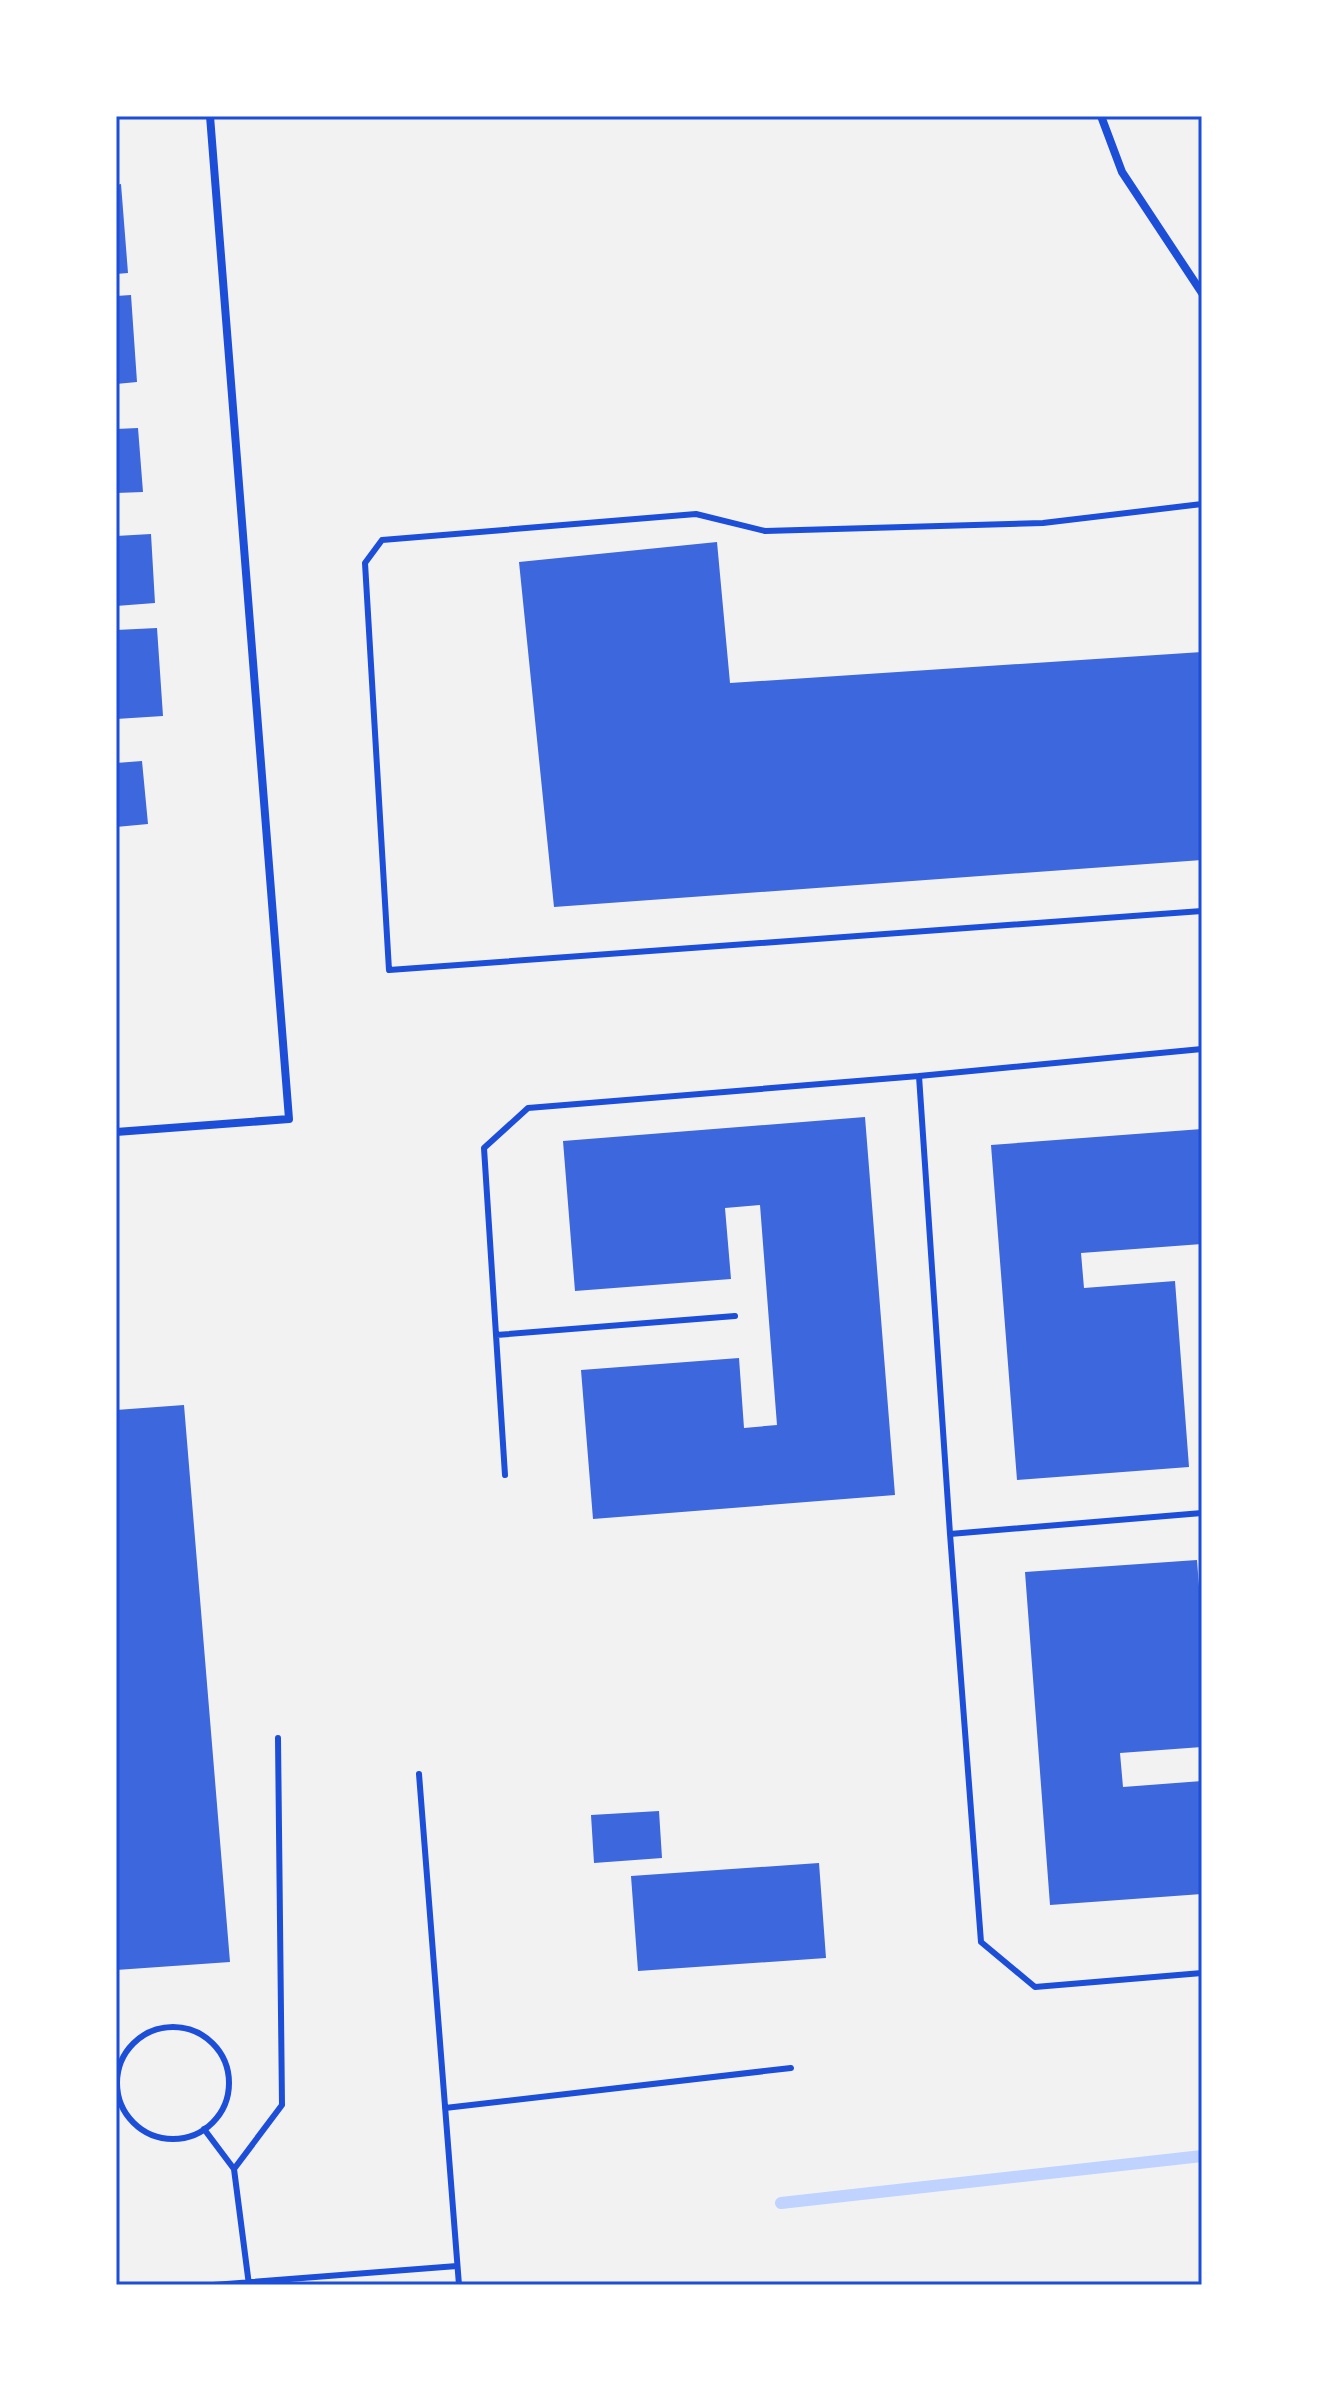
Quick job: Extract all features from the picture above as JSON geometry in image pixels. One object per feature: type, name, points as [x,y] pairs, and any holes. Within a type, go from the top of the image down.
[{"type":"street","points":[[116,1132],[289,1119],[210,116]]},
{"type":"street","points":[[1101,116],[1122,172],[1202,293]]},
{"type":"lane","points":[[1202,504],[1043,523],[765,531],[696,514],[382,540],[365,563],[389,970],[1202,911]]},
{"type":"lane","points":[[505,1475],[484,1148],[528,1108],[1202,1049]]},
{"type":"lane","points":[[919,1076],[981,1942],[1035,1987],[1202,1973]]},
{"type":"lane","points":[[496,1335],[735,1316]]},
{"type":"lane","points":[[950,1534],[1202,1513]]},
{"type":"lane","points":[[234,2169],[282,2105],[278,1738]]},
{"type":"lane","points":[[419,1774],[459,2285]]},
{"type":"lane","points":[[180,2028],[205,2037],[222,2057],[229,2082],[226,2101],[217,2118],[204,2129],[184,2138],[165,2138],[147,2132],[132,2121],[121,2105],[117,2086],[118,2068],[120,2056],[138,2039],[153,2030],[180,2028]]},
{"type":"lane","points":[[445,2108],[791,2068]]},
{"type":"lane","points":[[204,2129],[234,2169],[249,2284]]},
{"type":"lane","points":[[213,2285],[457,2266]]},
{"type":"building","points":[[121,184],[128,273],[116,274],[116,185]]},
{"type":"building","points":[[131,295],[137,382],[116,384],[116,296]]},
{"type":"building","points":[[138,428],[143,492],[116,493],[116,429]]},
{"type":"building","points":[[151,534],[155,603],[116,606],[116,536]]},
{"type":"building","points":[[717,542],[730,683],[1202,652],[1202,860],[554,907],[519,562]]},
{"type":"building","points":[[157,628],[163,716],[116,719],[116,630]]},
{"type":"building","points":[[142,761],[148,824],[116,827],[116,763]]},
{"type":"building","points":[[865,1117],[895,1495],[593,1519],[581,1370],[739,1358],[744,1428],[777,1425],[760,1205],[725,1208],[731,1279],[575,1291],[563,1141]]},
{"type":"building","points":[[1202,1129],[1202,1244],[1081,1253],[1084,1288],[1175,1281],[1189,1467],[1017,1480],[991,1145]]},
{"type":"building","points":[[184,1405],[230,1962],[116,1970],[116,1410]]},
{"type":"building","points":[[1197,1560],[1202,1626],[1202,1747],[1120,1753],[1123,1787],[1202,1781],[1202,1894],[1050,1905],[1025,1572]]},
{"type":"building","points":[[659,1811],[662,1858],[594,1863],[591,1815]]},
{"type":"building","points":[[819,1863],[826,1958],[638,1971],[631,1876]]},
{"type":"waterway","points":[[781,2203],[1202,2156]]}]
